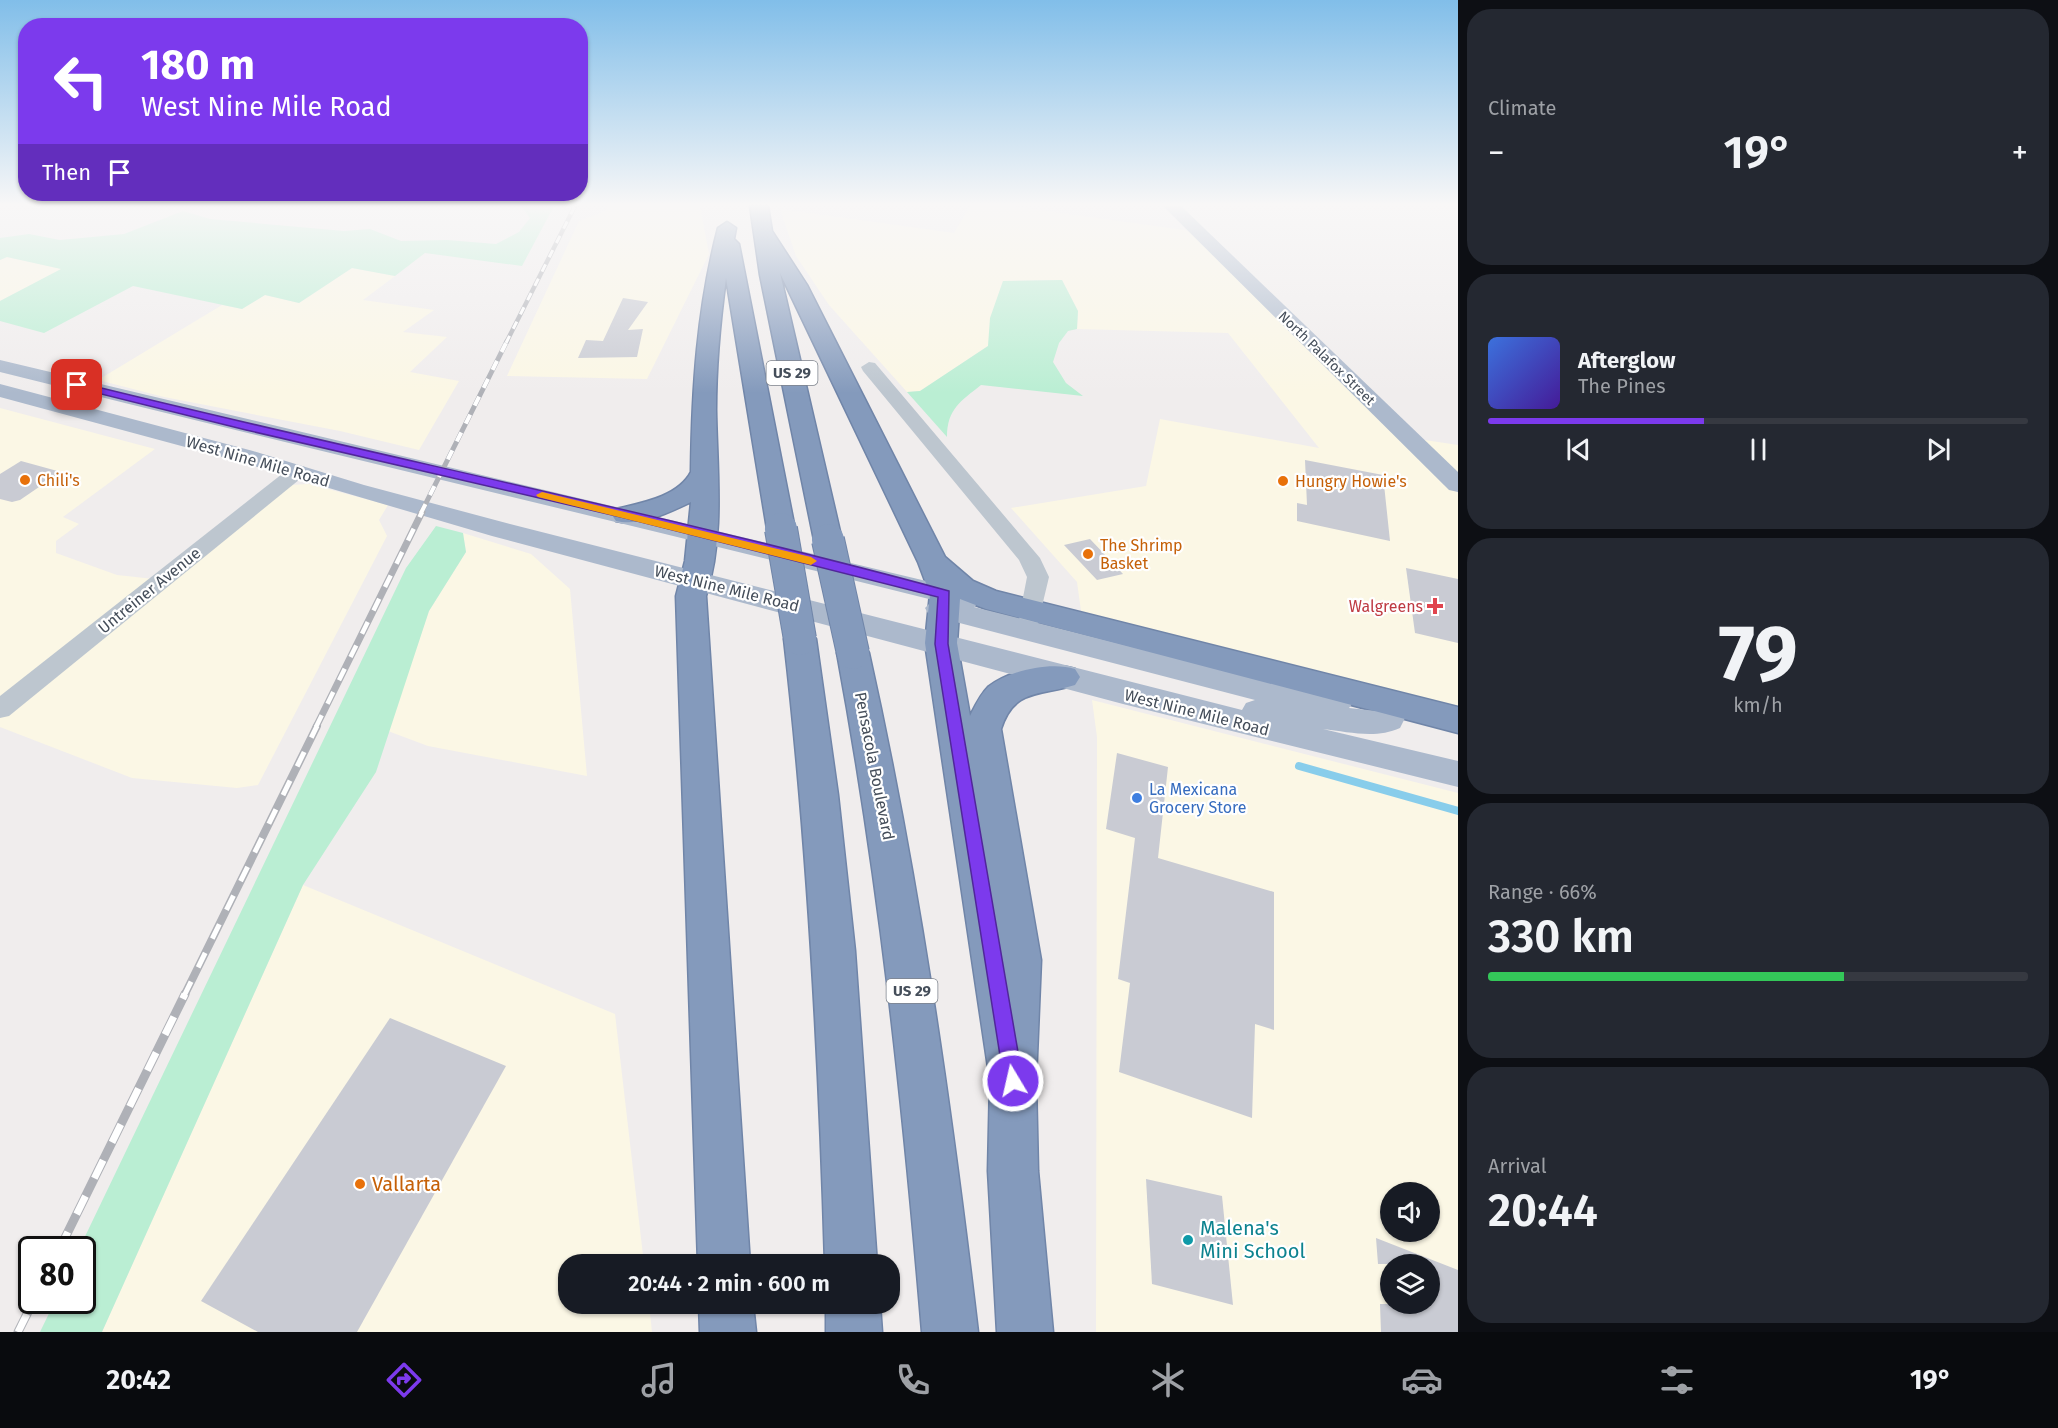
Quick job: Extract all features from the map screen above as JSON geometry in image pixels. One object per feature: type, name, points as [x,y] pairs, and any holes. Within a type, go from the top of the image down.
[{"type":"highway","points":[[717,268],[706,368],[702,572],[692,596],[724,1254]]},
{"type":"highway","name":"US 29","points":[[734,268],[800,639],[816,747],[829,875],[844,1070],[851,1254]]},
{"type":"highway","name":"Pensacola Boulevard","points":[[769,268],[878,771],[902,913],[929,1121],[950,1332]]},
{"type":"highway","points":[[786,268],[797,285],[933,562],[1013,1081]]},
{"type":"highway","points":[[626,515],[659,507],[696,488],[705,470]]},
{"type":"highway","points":[[933,562],[962,588],[986,599],[1031,614],[1458,720]]},
{"type":"highway","points":[[1025,1332],[1013,1171],[1013,1081],[1020,960],[982,729],[993,703],[1007,691],[1045,679],[1063,677]]},
{"type":"highway","points":[[727,1314],[728,1332]]},
{"type":"highway","points":[[853,1314],[854,1332]]},
{"type":"main road","name":"North Palafox Street","points":[[1235,268],[1458,485]]},
{"type":"main road","name":"West Nine Mile Road","points":[[0,366],[701,534],[941,613],[1063,677],[1458,774]]},
{"type":"main road","name":"West Nine Mile Road","points":[[0,390],[298,471],[355,490],[501,530],[702,572],[941,613],[1031,614],[1458,729]]},
{"type":"main road","points":[[144,428],[169,427],[275,455],[302,452],[322,444]]},
{"type":"main road","points":[[298,471],[335,461],[355,461],[403,472],[428,470]]},
{"type":"main road","points":[[702,572],[734,559],[759,562],[941,613],[1256,689],[1341,699]]},
{"type":"main road","points":[[1123,693],[1166,690],[1458,762]]},
{"type":"main road","points":[[1251,711],[1382,723],[1389,720],[1392,712]]},
{"type":"street","points":[[869,367],[1029,558],[1038,577],[1031,614]]},
{"type":"street","name":"Untreiner Avenue","points":[[0,709],[298,471]]},
{"type":"shaded area","points":[[0,268],[62,269],[0,301]]},
{"type":"shaded area","points":[[353,268],[395,276],[363,300],[434,310],[403,332],[447,337],[410,372],[459,381],[419,450],[340,431],[164,397],[98,380],[222,305],[242,309],[265,295],[299,303]]},
{"type":"shaded area","points":[[557,268],[702,268],[647,379],[507,376]]},
{"type":"shaded area","points":[[804,268],[1229,268],[1458,493],[1458,711],[1082,618],[1077,582],[1011,508],[1146,486],[1160,419],[1319,448],[1228,333],[1077,329],[1078,311],[1062,280],[1003,281],[991,318],[988,346],[920,391],[907,392],[829,305]]},
{"type":"shaded area","points":[[0,408],[155,449],[63,517],[79,524],[56,541],[56,553],[117,575],[154,579],[0,700]]},
{"type":"shaded area","points":[[1418,439],[1458,445],[1458,477]]},
{"type":"shaded area","points":[[309,484],[388,505],[379,520],[387,536],[258,785],[237,788],[132,778],[0,727],[0,718],[290,485]]},
{"type":"shaded area","points":[[463,533],[531,554],[570,589],[587,776],[428,746],[388,731],[429,611],[466,552]]},
{"type":"shaded area","points":[[1092,700],[1458,793],[1458,1332],[1096,1332],[1097,737]]},
{"type":"shaded area","points":[[303,885],[615,1014],[643,1254],[558,1254],[558,1314],[650,1314],[652,1332],[102,1332]]},
{"type":"green space","points":[[57,268],[352,268],[299,303],[265,295],[242,309],[133,286],[44,333],[0,321],[0,301],[61,269]]},
{"type":"green space","points":[[353,268],[405,268],[395,276]]},
{"type":"green space","points":[[1062,280],[1078,311],[1077,329],[1068,331],[1059,343],[1053,362],[1066,383],[1083,396],[981,385],[961,401],[952,412],[947,437],[907,392],[920,391],[988,346],[990,318],[1003,281]]},
{"type":"green space","points":[[436,526],[463,533],[466,552],[429,611],[376,772],[303,885],[102,1332],[40,1332],[49,1314],[96,1314],[96,1236],[85,1236],[406,568]]},
{"type":"building","points":[[623,298],[648,302],[628,330],[643,329],[637,357],[578,358],[586,340],[603,341]]},
{"type":"building","points":[[1305,460],[1383,475],[1390,541],[1297,521],[1297,503],[1307,505]]},
{"type":"building","name":"Chili's","points":[[21,461],[61,472],[20,500],[12,502],[0,499],[0,474]]},
{"type":"building","name":"The Shrimp Basket","points":[[1090,539],[1123,574],[1097,580],[1064,545]]},
{"type":"building","name":"Walgreens","points":[[1406,568],[1458,579],[1458,643],[1415,633]]},
{"type":"building","points":[[1117,753],[1168,767],[1158,858],[1274,892],[1274,1030],[1255,1024],[1252,1118],[1119,1072],[1130,983],[1118,979],[1135,838],[1106,829]]},
{"type":"building","name":"Vallarta","points":[[390,1018],[506,1066],[357,1332],[258,1332],[201,1301]]},
{"type":"building","name":"Malena's Mini School","points":[[1146,1179],[1222,1196],[1233,1305],[1152,1284]]},
{"type":"building","points":[[1376,1238],[1380,1242],[1386,1242],[1417,1254],[1380,1254],[1380,1264],[1378,1264]]},
{"type":"building","points":[[1440,1263],[1458,1270],[1458,1332],[1381,1332],[1380,1314],[1440,1314]]},
{"type":"waterway","points":[[1299,766],[1458,811]]},
{"type":"railway","points":[[506,343],[544,268]]},
{"type":"railway","points":[[421,513],[506,343]]},
{"type":"railway","points":[[316,727],[422,512]]},
{"type":"railway","points":[[184,996],[317,726]]},
{"type":"railway","points":[[66,1236],[185,994]]},
{"type":"railway","points":[[18,1332],[27,1314]]},
{"type":"slow traffic","points":[[542,495],[811,561]]},
{"type":"place","name":"Chili's","points":[[25,480]]},
{"type":"place","name":"Hungry Howie's","points":[[1283,481]]},
{"type":"place","name":"The Shrimp Basket","points":[[1088,554]]},
{"type":"place","name":"Walgreens","points":[[1435,606]]},
{"type":"place","name":"La Mexicana Grocery Store","points":[[1137,798]]},
{"type":"place","name":"Vallarta","points":[[360,1184]]},
{"type":"place","name":"Malena's Mini School","points":[[1188,1240]]},
{"type":"route","points":[[77,385],[246,427],[626,515],[945,594],[941,644],[1013,1081]]}]
